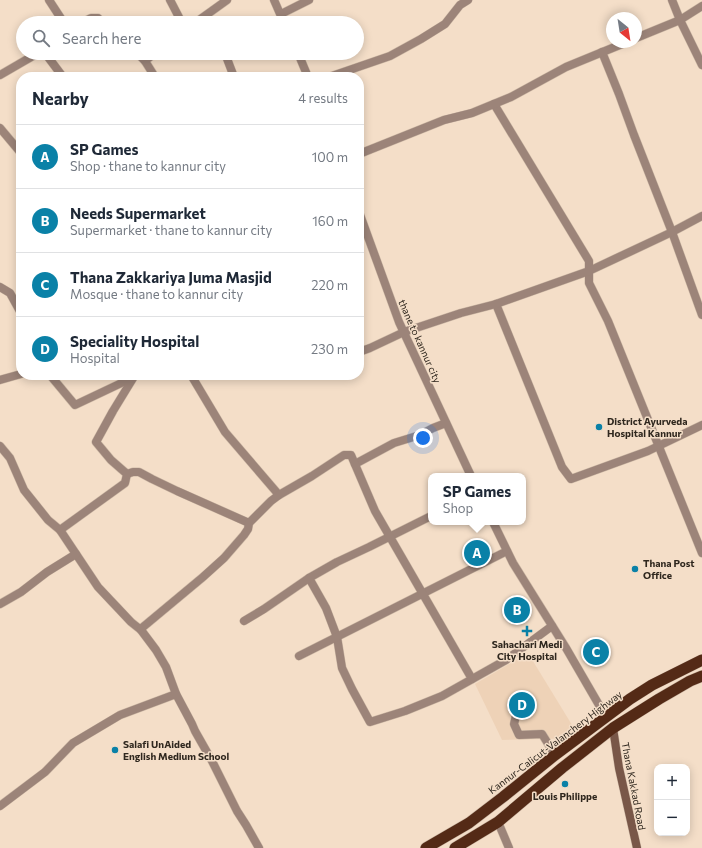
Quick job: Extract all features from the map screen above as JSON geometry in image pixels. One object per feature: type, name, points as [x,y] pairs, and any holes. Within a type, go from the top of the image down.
[{"type":"highway","name":"Kannur-Calicut-Valanchery Highway","points":[[426,848],[469,823],[555,755],[630,699],[652,685],[702,660]]},
{"type":"highway","points":[[455,848],[498,822],[612,728],[690,681],[702,676]]},
{"type":"highway","points":[[606,717],[612,728]]},
{"type":"main road","name":"Thana Kakkad Road","points":[[612,728],[619,768],[637,848]]},
{"type":"street","points":[[49,0],[59,16]]},
{"type":"street","points":[[170,0],[178,16]]},
{"type":"street","points":[[206,16],[228,0]]},
{"type":"street","points":[[274,0],[280,14],[309,0]]},
{"type":"street","points":[[344,72],[390,56],[421,39],[445,24],[460,5],[468,0]]},
{"type":"street","points":[[672,0],[702,65]]},
{"type":"street","points":[[642,36],[680,20],[702,6]]},
{"type":"street","points":[[364,152],[444,120],[472,113],[511,97],[566,67],[612,48]]},
{"type":"street","points":[[602,52],[672,232],[702,315]]},
{"type":"street","points":[[0,75],[26,60]]},
{"type":"street","points":[[50,60],[59,72]]},
{"type":"street","points":[[228,60],[232,72]]},
{"type":"street","points":[[301,60],[306,72]]},
{"type":"street","points":[[145,61],[152,72]]},
{"type":"street","points":[[494,104],[589,261],[589,283],[608,321],[702,551]]},
{"type":"street","points":[[0,128],[16,147]]},
{"type":"street","points":[[364,350],[404,332],[461,313],[496,304],[589,271],[672,232],[702,216]]},
{"type":"street","name":"thane to kannur city","points":[[364,226],[399,322],[470,473]]},
{"type":"street","points":[[0,287],[10,293],[16,304]]},
{"type":"street","points":[[496,304],[562,467],[571,479],[648,451],[702,425]]},
{"type":"street","points":[[0,380],[16,375]]},
{"type":"street","points":[[54,380],[75,405],[128,380]]},
{"type":"street","points":[[127,474],[111,460],[96,442],[132,380]]},
{"type":"street","points":[[195,380],[226,432],[279,495]]},
{"type":"street","points":[[355,464],[394,443],[420,435],[446,423]]},
{"type":"street","points":[[0,446],[10,458],[24,490],[48,520],[60,530],[98,587],[131,622],[141,630],[153,646],[166,667],[176,694],[195,731],[237,811],[259,848]]},
{"type":"street","points":[[141,630],[224,558],[244,535],[248,529],[249,523],[279,495],[344,455],[351,455],[375,511],[472,678]]},
{"type":"street","points":[[127,474],[139,472],[249,523]]},
{"type":"street","points":[[60,530],[125,483],[127,474]]},
{"type":"street","points":[[244,621],[264,610],[308,578],[337,562],[428,517]]},
{"type":"street","points":[[494,525],[513,563],[566,648],[606,717]]},
{"type":"street","points":[[299,656],[507,551]]},
{"type":"street","points":[[0,604],[21,592],[47,572],[76,554]]},
{"type":"street","points":[[308,578],[326,608],[337,637],[342,668],[370,722],[405,711],[442,696],[506,660],[552,626]]},
{"type":"street","points":[[0,806],[45,772],[73,743],[120,715],[176,694]]},
{"type":"street","points":[[515,699],[519,703],[514,724],[520,735],[542,734],[555,755]]},
{"type":"street","points":[[498,822],[509,848]]},
{"type":"shaded area","points":[[528,653],[580,738],[502,740],[475,684]]},
{"type":"place","name":"District Ayurveda Hospital Kannur","points":[[599,427]]},
{"type":"place","name":"SP Games","points":[[477,553]]},
{"type":"place","name":"Thana Post Office","points":[[635,569]]},
{"type":"place","name":"Needs Supermarket","points":[[517,610]]},
{"type":"place","name":"Sahachari Medi City Hospital","points":[[527,631]]},
{"type":"place","name":"Thana Zakkariya Juma Masjid","points":[[596,652]]},
{"type":"place","name":"Speciality Hospital","points":[[522,705]]},
{"type":"place","name":"Salafi UnAided English Medium School","points":[[115,750]]},
{"type":"place","name":"Louis Philippe","points":[[565,784]]}]
